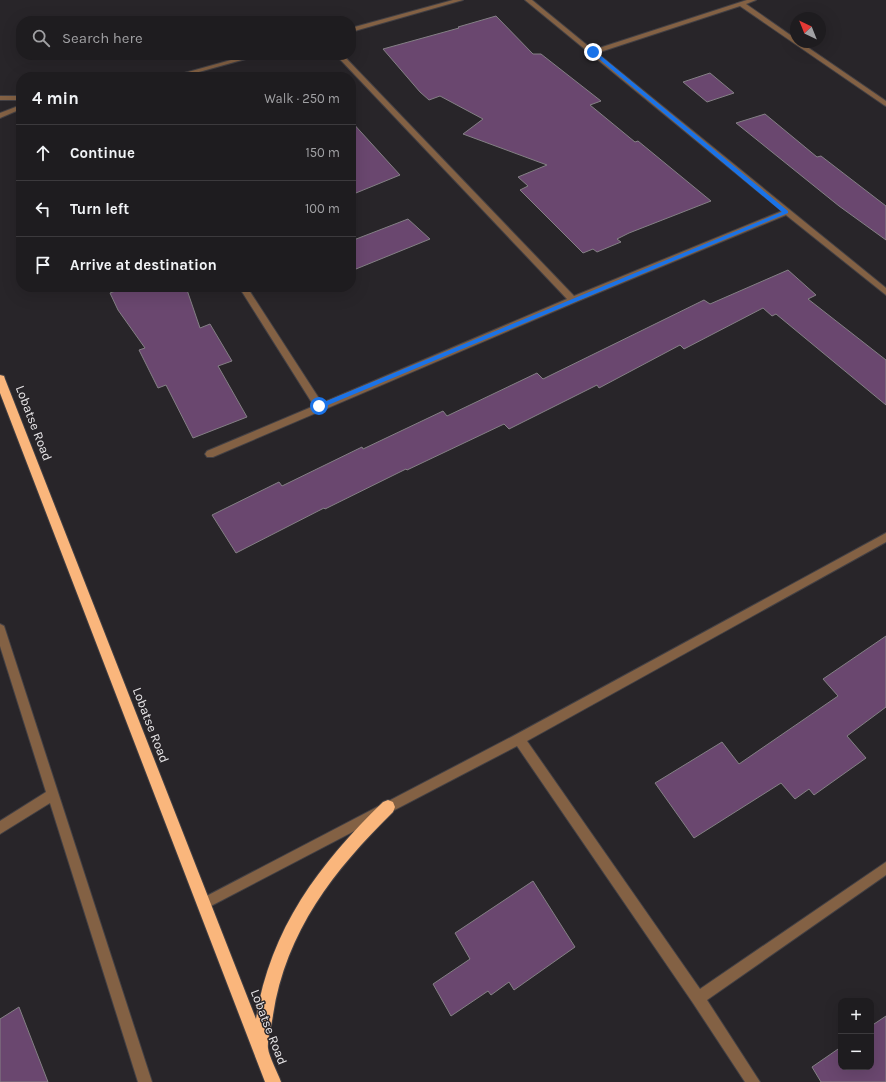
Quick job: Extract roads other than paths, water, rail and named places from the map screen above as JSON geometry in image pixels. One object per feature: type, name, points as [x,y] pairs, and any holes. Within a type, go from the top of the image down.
[{"type":"highway","name":"Lobatse Road","points":[[0,379],[273,1082]]},
{"type":"highway","points":[[260,1047],[271,983],[290,934],[312,894],[336,861],[367,827],[388,807]]},
{"type":"street","points":[[356,29],[460,0]]},
{"type":"street","points":[[528,0],[786,212],[886,292]]},
{"type":"street","points":[[593,52],[753,0]]},
{"type":"street","points":[[741,4],[790,38]]},
{"type":"street","points":[[805,48],[886,104]]},
{"type":"street","points":[[192,72],[238,60]]},
{"type":"street","points":[[344,60],[355,72]]},
{"type":"street","points":[[356,73],[573,300]]},
{"type":"street","points":[[0,98],[16,98]]},
{"type":"street","points":[[0,116],[16,109]]},
{"type":"street","points":[[210,454],[319,406],[786,212]]},
{"type":"street","points":[[245,292],[319,406]]},
{"type":"street","points":[[204,904],[519,738],[886,537]]},
{"type":"street","points":[[0,629],[145,1082]]},
{"type":"street","points":[[519,738],[698,998],[753,1082]]},
{"type":"street","points":[[0,828],[54,794]]},
{"type":"street","points":[[698,998],[886,868]]}]
